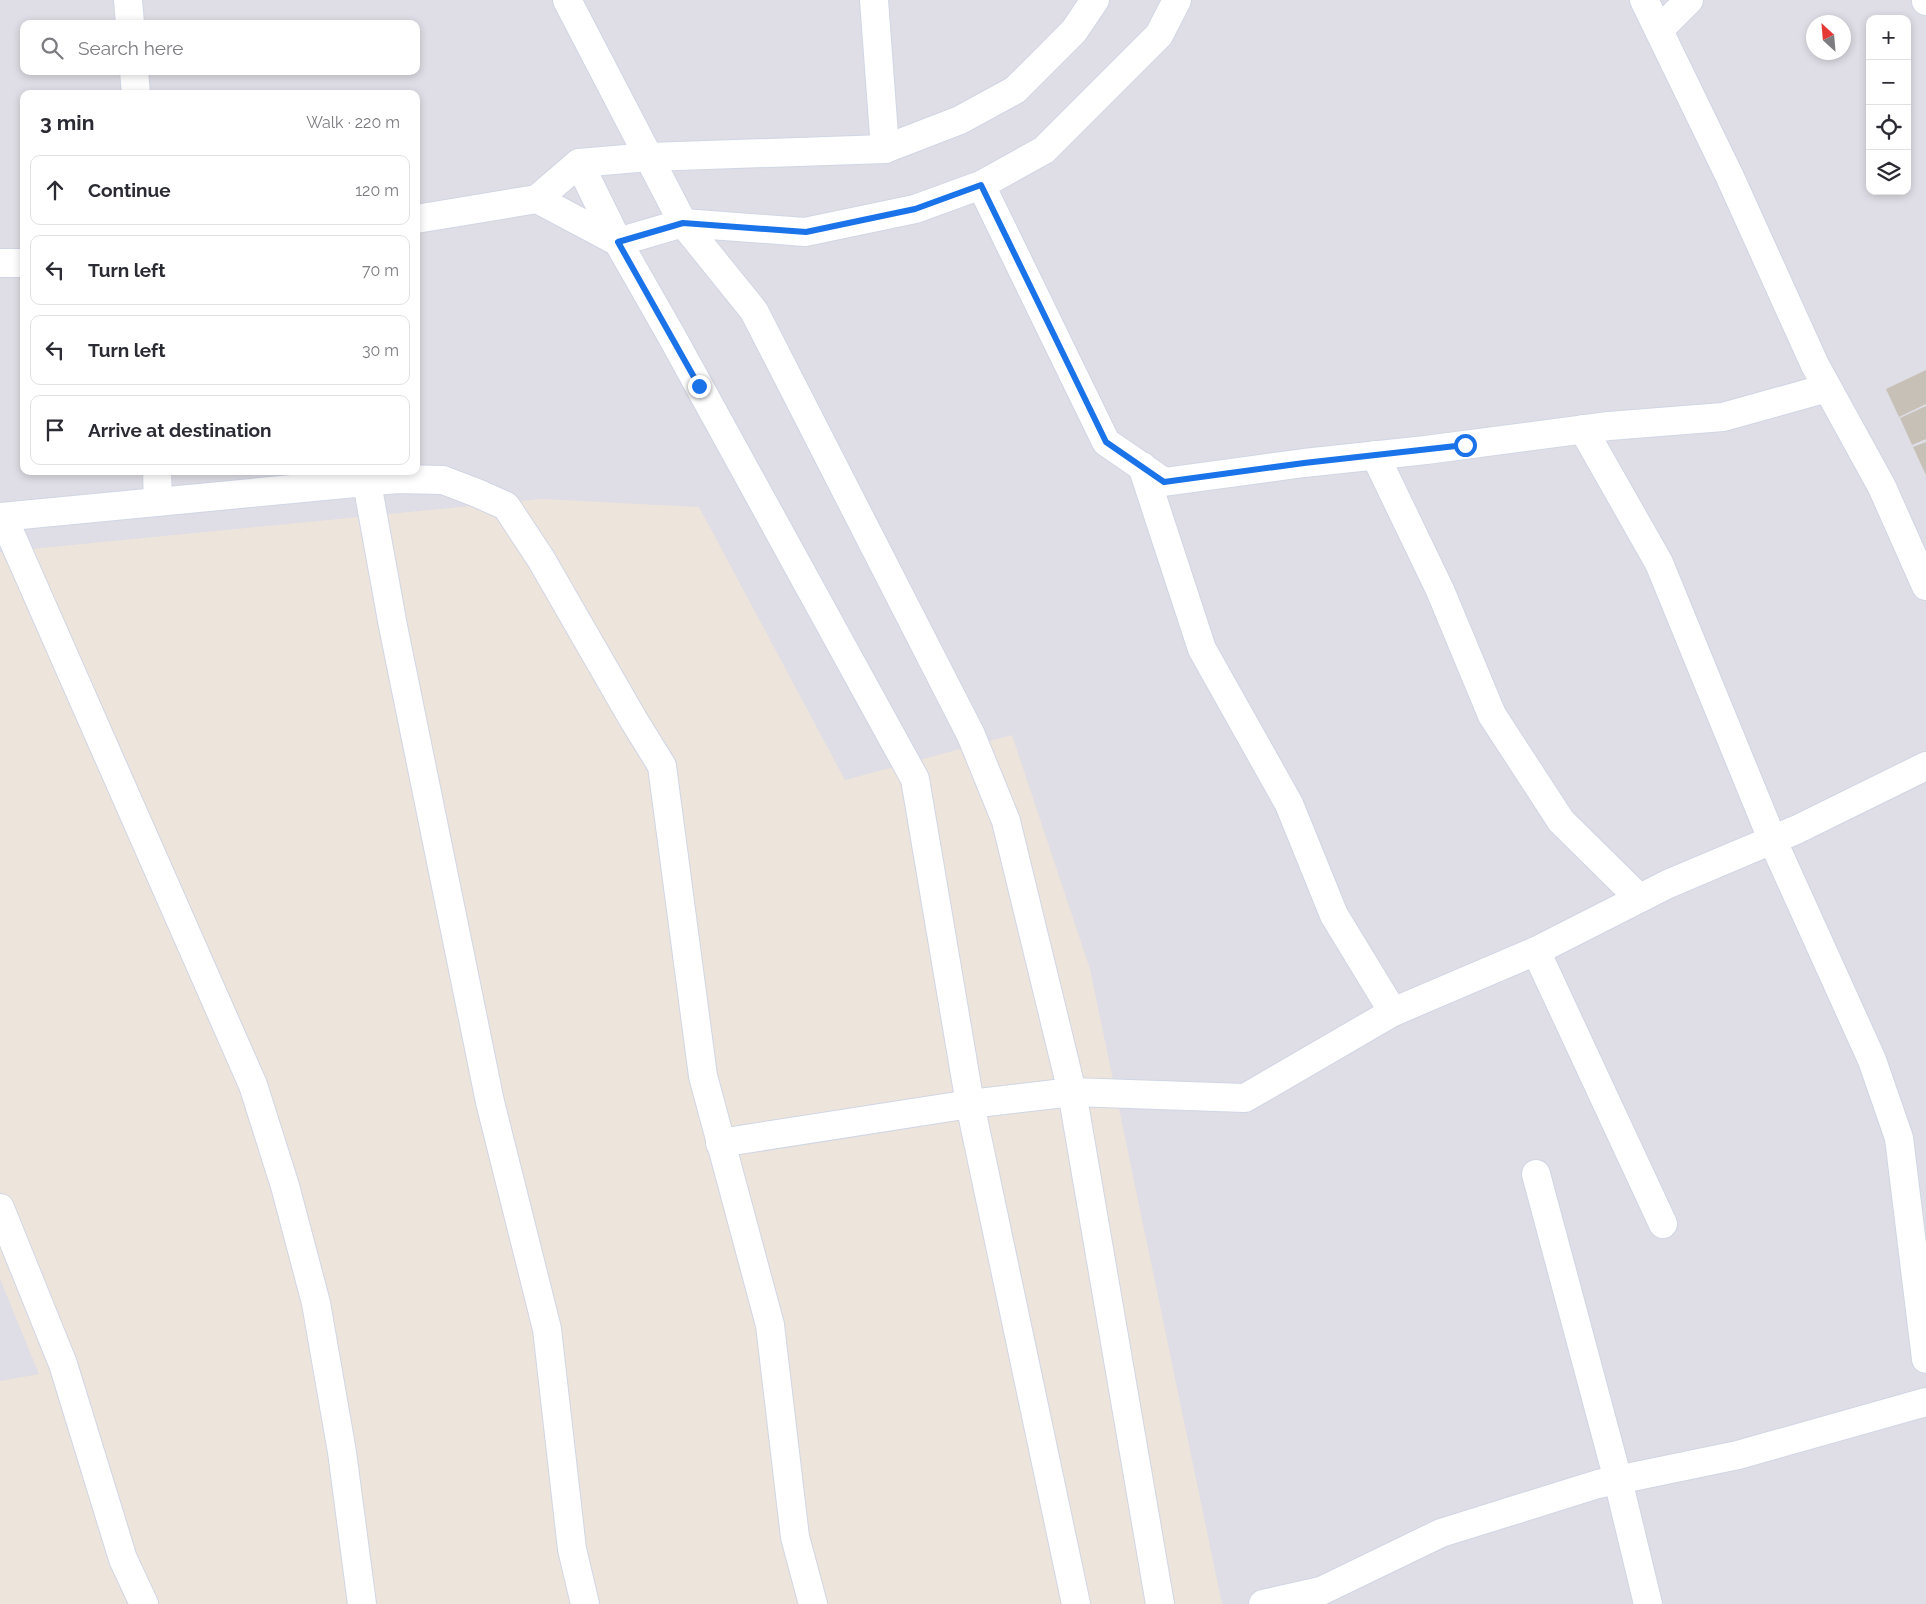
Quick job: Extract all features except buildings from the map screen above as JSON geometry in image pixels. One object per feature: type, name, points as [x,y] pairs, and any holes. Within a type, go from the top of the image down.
[{"type":"street","points":[[128,0],[130,20]]},
{"type":"street","points":[[568,0],[683,223],[754,311],[971,735],[1006,821],[1072,1092],[1160,1604]]},
{"type":"street","points":[[874,0],[885,149]]},
{"type":"street","points":[[420,218],[538,198],[579,164],[649,157],[885,149],[960,120],[1015,90],[1074,31],[1095,0]]},
{"type":"street","points":[[538,198],[618,242],[683,223],[806,232],[915,209],[981,185],[1044,150],[1158,35],[1177,0]]},
{"type":"street","points":[[1644,0],[1729,175],[1815,365],[1882,487],[1926,586]]},
{"type":"street","points":[[1658,30],[1690,0]]},
{"type":"street","points":[[134,75],[136,90]]},
{"type":"street","points":[[579,164],[618,242],[915,779],[970,1104],[1076,1604]]},
{"type":"street","points":[[981,185],[1106,442],[1164,482],[1583,429],[1723,417],[1827,388]]},
{"type":"street","points":[[0,263],[20,264]]},
{"type":"street","points":[[1583,429],[1659,562],[1772,839],[1872,1060],[1898,1138],[1926,1359]]},
{"type":"street","points":[[1375,455],[1440,590],[1492,715],[1560,822],[1639,898]]},
{"type":"street","points":[[1142,466],[1202,649],[1289,804],[1334,915],[1393,1012]]},
{"type":"street","points":[[158,475],[158,502]]},
{"type":"street","points":[[362,1604],[342,1452],[316,1303],[285,1186],[253,1085],[2,517],[397,479],[442,480],[506,506],[541,559],[628,711],[662,766],[703,1076],[770,1325],[795,1537],[813,1604]]},
{"type":"street","points":[[366,482],[393,626],[490,1102],[547,1330],[572,1549],[585,1604]]},
{"type":"street","points":[[720,1143],[970,1104],[1072,1092],[1245,1098],[1393,1012],[1536,951],[1668,884],[1798,829],[1926,766]]},
{"type":"street","points":[[1536,951],[1663,1224]]},
{"type":"street","points":[[1536,1174],[1618,1480],[1648,1604]]},
{"type":"street","points":[[0,1208],[63,1364],[123,1559],[144,1604]]},
{"type":"street","points":[[1263,1604],[1321,1591],[1441,1533],[1598,1484],[1738,1455],[1926,1402]]},
{"type":"shaded area","points":[[0,0],[1926,0],[1926,1604],[1222,1604],[1090,969],[1012,735],[845,780],[699,507],[542,499],[0,552]]},
{"type":"shaded area","points":[[0,1279],[39,1374],[0,1381]]},
{"type":"route","points":[[699,386],[618,242],[683,223],[806,232],[915,209],[981,185],[1106,442],[1164,482],[1304,463],[1465,445]]}]
